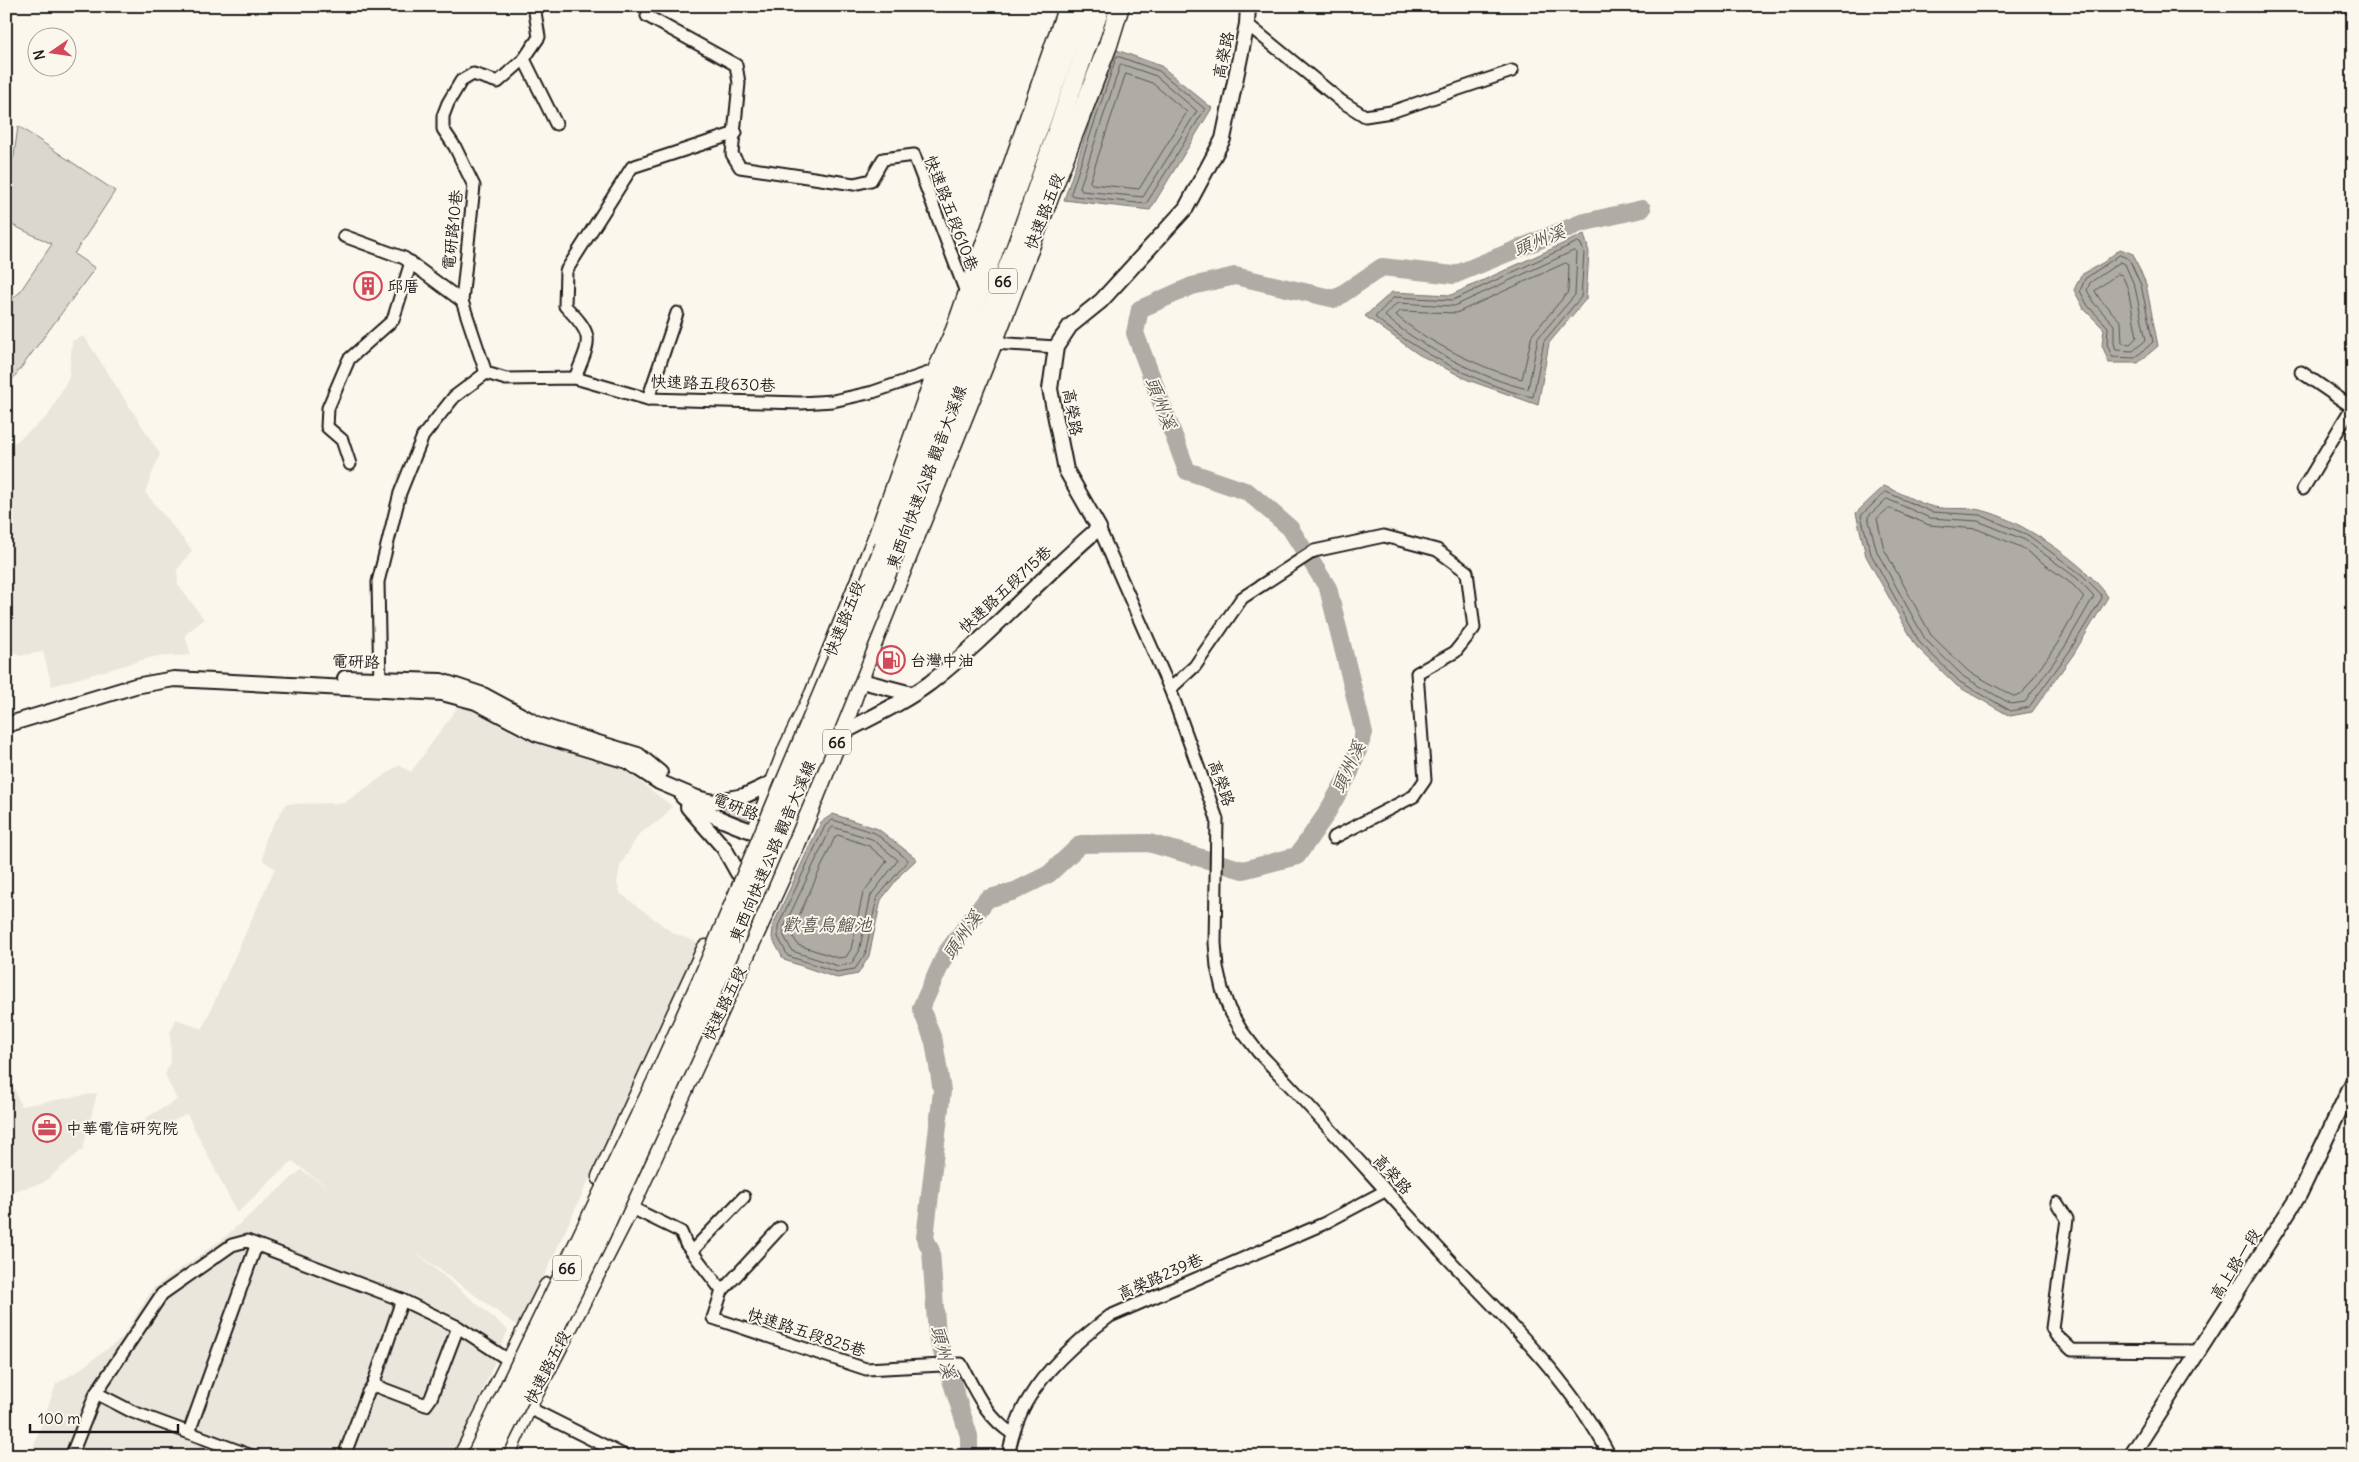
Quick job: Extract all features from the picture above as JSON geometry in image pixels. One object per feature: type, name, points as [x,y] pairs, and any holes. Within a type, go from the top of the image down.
[{"type":"main road","name":"快速路五段","points":[[463,1456],[575,1234],[699,964],[756,834],[774,782],[823,670],[878,535],[937,370],[955,330],[1068,6]]},
{"type":"main road","name":"東西向快速公路 觀音大溪線","points":[[476,1456],[658,1080],[706,970],[910,481],[1083,6]]},
{"type":"main road","name":"東西向快速公路 觀音大溪線","points":[[491,1456],[596,1245],[719,977],[867,625],[1020,236],[1055,141],[1100,6]]},
{"type":"main road","name":"快速路五段","points":[[505,1456],[527,1407],[630,1206],[796,844],[1029,250],[1108,45],[1120,6]]},
{"type":"main road","points":[[991,225],[1041,123]]},
{"type":"main road","points":[[1029,250],[1055,141]]},
{"type":"street","name":"電研路10巷","points":[[486,373],[462,301],[474,186],[455,147],[443,128],[443,116],[461,81],[472,74],[498,82],[524,59],[539,37],[534,6]]},
{"type":"street","name":"高榮路","points":[[1248,6],[1247,24],[1223,139],[1186,208],[1101,301],[1070,326],[1056,347],[1050,389],[1066,470],[1099,528],[1170,690],[1217,819],[1214,943],[1222,989],[1241,1030],[1258,1052],[1385,1191],[1546,1361],[1598,1432],[1610,1456]]},
{"type":"street","points":[[575,378],[588,343],[584,325],[565,306],[566,272],[632,167],[736,133],[740,83],[736,65],[647,16]]},
{"type":"street","points":[[1247,24],[1341,101],[1365,116],[1391,112],[1512,71]]},
{"type":"street","points":[[524,59],[556,124]]},
{"type":"street","name":"快速路五段610巷","points":[[736,133],[732,154],[740,167],[854,184],[871,180],[883,159],[914,155],[967,295]]},
{"type":"street","points":[[344,236],[380,248],[411,262],[462,301]]},
{"type":"street","points":[[350,464],[342,440],[327,427],[328,408],[349,359],[393,320],[411,262]]},
{"type":"street","points":[[648,399],[677,313]]},
{"type":"street","points":[[993,343],[1056,347]]},
{"type":"street","name":"快速路五段630巷","points":[[486,373],[506,379],[575,378],[648,399],[801,403],[833,401],[873,392],[937,370]]},
{"type":"street","points":[[2301,372],[2352,408],[2303,489]]},
{"type":"street","points":[[380,685],[378,582],[400,493],[423,436],[454,397],[486,373]]},
{"type":"street","name":"快速路五段715巷","points":[[840,734],[929,683],[984,634],[1063,558],[1099,528]]},
{"type":"street","points":[[1170,690],[1195,666],[1242,598],[1314,551],[1384,536],[1437,550],[1467,572],[1474,628],[1455,652],[1417,673],[1425,780],[1414,796],[1332,838]]},
{"type":"street","points":[[823,670],[912,694]]},
{"type":"street","name":"電研路","points":[[6,716],[134,677],[169,671],[380,685]]},
{"type":"street","name":"電研路","points":[[6,725],[135,686],[174,679],[380,685],[441,681],[483,695],[540,725],[638,754],[702,812],[756,834],[796,844]]},
{"type":"street","name":"電研路","points":[[677,790],[712,802],[744,796],[774,782]]},
{"type":"street","points":[[677,790],[724,848],[738,873]]},
{"type":"street","name":"高上路一段","points":[[2132,1456],[2299,1195],[2353,1082]]},
{"type":"street","name":"高榮路239巷","points":[[1008,1456],[1013,1434],[1028,1398],[1050,1371],[1092,1330],[1110,1316],[1323,1224],[1385,1191]]},
{"type":"street","points":[[692,1251],[744,1197]]},
{"type":"street","points":[[2057,1203],[2068,1219],[2052,1328],[2056,1335],[2072,1350],[2200,1351]]},
{"type":"street","points":[[630,1206],[681,1232],[692,1251],[722,1291],[780,1228]]},
{"type":"street","points":[[71,1456],[96,1392],[162,1294],[232,1245],[247,1241],[402,1300],[458,1327],[510,1361]]},
{"type":"street","points":[[189,1432],[256,1246]]},
{"type":"street","name":"快速路五段825巷","points":[[722,1291],[713,1318],[866,1369],[961,1364],[985,1408],[998,1425],[1013,1434]]},
{"type":"street","points":[[344,1456],[368,1392],[373,1385],[402,1300]]},
{"type":"street","points":[[373,1385],[426,1405],[431,1398],[458,1327]]},
{"type":"street","points":[[96,1392],[132,1412],[252,1456]]},
{"type":"street","points":[[527,1407],[625,1456]]},
{"type":"shaded area","points":[[18,126],[115,191],[74,254],[95,268],[6,388],[6,304],[19,293],[52,244],[6,222],[6,174],[14,156]]},
{"type":"shaded area","points":[[84,336],[160,454],[145,492],[192,550],[177,570],[178,585],[204,619],[185,635],[191,655],[153,657],[52,686],[43,652],[20,656],[6,645],[6,446],[17,441],[48,416],[69,377],[72,341]]},
{"type":"shaded area","points":[[460,704],[519,736],[560,750],[618,765],[672,806],[662,819],[639,834],[620,866],[617,884],[621,894],[673,933],[699,943],[520,1328],[414,1251],[508,1330],[455,1456],[30,1456],[56,1384],[76,1372],[122,1338],[153,1288],[221,1240],[301,1170],[330,1189],[292,1161],[237,1213],[187,1114],[151,1132],[145,1118],[177,1100],[165,1075],[171,1060],[170,1033],[176,1019],[202,1029],[275,868],[263,861],[265,838],[286,804],[344,803],[399,765],[411,772]]},
{"type":"shaded area","points":[[758,798],[751,820],[703,806],[741,804]]},
{"type":"shaded area","name":"中華電信研究院","points":[[6,1068],[21,1106],[97,1093],[83,1149],[43,1183],[6,1193]]},
{"type":"water","points":[[1114,49],[1161,66],[1212,108],[1150,210],[1064,200]]},
{"type":"water","points":[[1584,234],[1589,252],[1586,299],[1549,343],[1538,405],[1468,380],[1418,354],[1365,316],[1392,292],[1451,295]]},
{"type":"water","points":[[2120,249],[2133,254],[2146,284],[2158,346],[2138,363],[2109,363],[2102,345],[2104,329],[2084,309],[2074,290],[2081,275],[2104,262]]},
{"type":"water","points":[[1884,486],[1934,507],[1980,510],[2013,522],[2068,557],[2098,584],[2108,597],[2073,655],[2032,712],[2010,716],[1957,686],[1916,646],[1866,556],[1856,513]]},
{"type":"water","name":"歡喜烏鰡池","points":[[833,814],[878,829],[917,859],[901,874],[881,900],[869,956],[858,974],[837,978],[784,960],[772,938],[773,925],[821,822]]},
{"type":"waterway","name":"頭州溪","points":[[969,1456],[969,1436],[937,1336],[931,1251],[925,1238],[942,1091],[934,1042],[921,1008],[946,953],[987,899],[1015,891],[1049,874],[1081,844],[1149,843],[1243,870],[1297,856],[1325,816],[1350,772],[1364,733],[1328,588],[1290,528],[1248,492],[1187,471],[1135,333],[1140,309],[1192,286],[1235,276],[1335,299],[1382,267],[1454,275],[1581,223],[1642,209]]},
{"type":"place","name":"邱厝","points":[[368,286]]},
{"type":"place","name":"台灣中油","points":[[891,660]]},
{"type":"place","name":"中華電信研究院","points":[[47,1128]]}]
